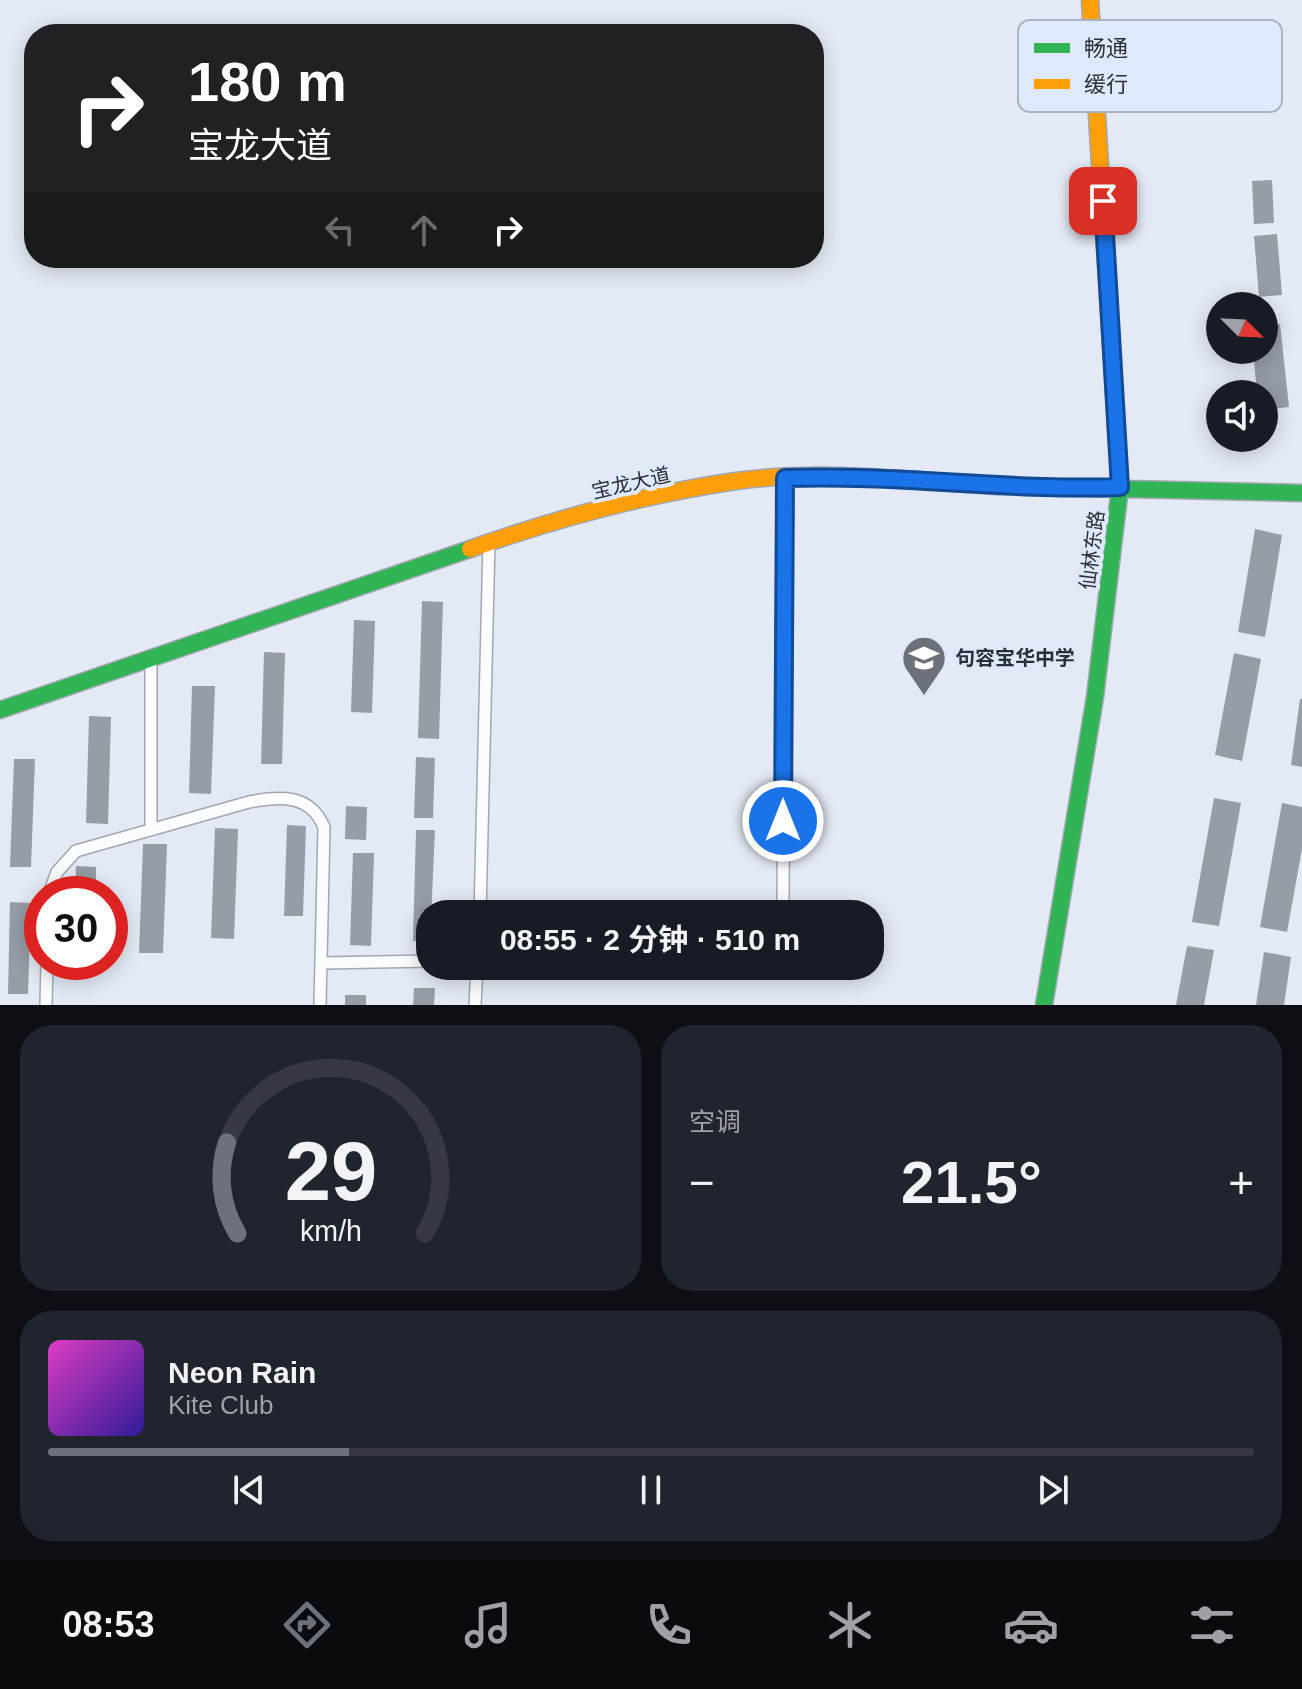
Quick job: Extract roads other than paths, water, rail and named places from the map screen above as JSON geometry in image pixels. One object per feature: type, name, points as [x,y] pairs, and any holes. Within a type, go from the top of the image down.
[{"type":"street","name":"仙林东路","points":[[1090,0],[1091,20]]},
{"type":"street","name":"仙林东路","points":[[1044,1005],[1095,697],[1120,487],[1097,112]]},
{"type":"street","name":"宝龙大道","points":[[0,710],[489,542],[623,504],[738,481],[826,477],[1069,489],[1120,487],[1302,493]]},
{"type":"street","points":[[783,900],[785,478]]},
{"type":"street","points":[[480,900],[489,542]]},
{"type":"street","points":[[151,658],[151,830]]},
{"type":"street","points":[[56,876],[76,851],[277,797],[305,803],[318,813],[324,827],[320,1005]]},
{"type":"street","points":[[323,963],[416,961]]},
{"type":"street","points":[[46,1005],[47,980]]},
{"type":"street","points":[[475,1005],[476,980]]},
{"type":"place","name":"句容宝华中学","points":[[924,697]]}]
